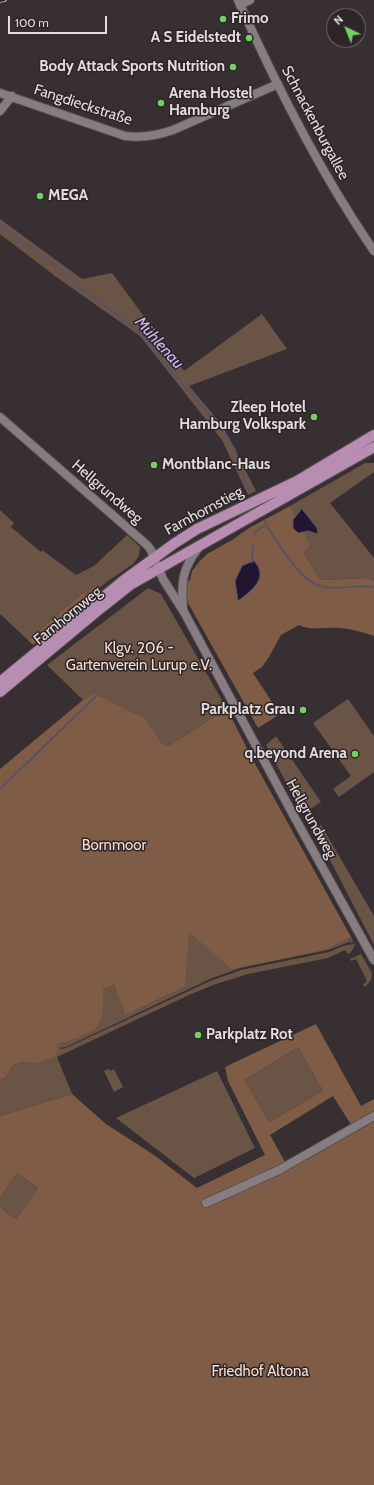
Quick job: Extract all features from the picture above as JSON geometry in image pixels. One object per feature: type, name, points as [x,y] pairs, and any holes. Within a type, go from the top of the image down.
[{"type":"main road","name":"Farnhornstieg","points":[[154,558],[197,529],[297,481],[374,435]]},
{"type":"main road","name":"Farnhornstieg","points":[[159,568],[313,483],[374,447]]},
{"type":"main road","name":"Farnhornweg","points":[[0,682],[124,580],[154,558]]},
{"type":"main road","name":"Farnhornweg","points":[[0,692],[100,608],[130,585],[159,568]]},
{"type":"street","points":[[239,2],[250,0]]},
{"type":"street","name":"Schnackenburgallee","points":[[239,2],[278,84],[330,181],[374,251]]},
{"type":"street","name":"Fangdieckstraße","points":[[0,93],[125,136],[138,138],[158,135],[173,130],[278,84]]},
{"type":"street","name":"Fangdieckstraße","points":[[0,111],[12,96]]},
{"type":"street","name":"Hellgrundweg","points":[[0,417],[147,545],[163,579],[184,612],[374,960]]},
{"type":"street","points":[[184,612],[181,592],[183,576],[190,561],[202,544]]},
{"type":"street","points":[[206,1203],[279,1170],[374,1116]]},
{"type":"green space","points":[[0,219],[82,279],[112,273],[184,371],[262,314],[287,349],[189,386],[223,426],[256,491],[248,495],[222,440],[140,336],[55,276],[0,234]]},
{"type":"green space","points":[[365,463],[374,463],[374,472],[330,503],[374,558],[374,581],[367,578],[321,580],[303,552],[290,506]]},
{"type":"green space","points":[[290,506],[310,546],[303,552],[321,580],[367,578],[374,581],[374,636],[344,628],[308,628],[299,625],[281,635],[262,667],[253,673],[280,714],[258,728],[188,603],[185,583],[190,580],[192,571],[207,554],[232,540],[249,528]]},
{"type":"green space","name":"Klgv. 206 - Gartenverein Lurup e.V.","points":[[0,510],[14,523],[11,527],[41,552],[42,550],[76,575],[94,566],[127,535],[140,547],[139,556],[133,564],[89,596],[83,593],[28,640],[0,614]]},
{"type":"green space","name":"Klgv. 206 - Gartenverein Lurup e.V.","points":[[148,588],[161,594],[227,709],[168,746],[161,742],[145,718],[94,693],[83,700],[47,665]]},
{"type":"green space","points":[[83,593],[89,596],[33,645],[28,640]]},
{"type":"green space","name":"Bornmoor","points":[[94,693],[145,718],[161,742],[168,746],[227,709],[253,760],[351,937],[328,949],[232,969],[189,932],[185,986],[125,1015],[114,985],[103,989],[103,1012],[96,1029],[75,1039],[59,1044],[55,1057],[33,1064],[24,1062],[13,1065],[6,1077],[0,1080],[0,769],[83,700]]},
{"type":"green space","name":"q.beyond Arena","points":[[348,699],[374,736],[374,772],[339,797],[333,789],[351,776],[313,723]]},
{"type":"green space","points":[[276,736],[321,802],[303,814],[266,745]]},
{"type":"green space","points":[[321,825],[374,916],[374,945],[314,829]]},
{"type":"green space","points":[[189,931],[328,949],[351,937],[355,945],[348,954],[345,950],[328,958],[248,974],[213,985],[57,1057],[72,1094],[0,1116],[0,1080],[6,1077],[13,1065],[24,1062],[34,1064],[59,1044],[75,1039],[103,1012],[102,989],[114,985],[125,1014]],"holes":[[[351,938],[350,943],[353,942],[354,944],[343,946],[329,952],[241,970],[210,981],[66,1048],[60,1049],[210,979],[240,968],[328,950],[349,942]]]},
{"type":"green space","points":[[361,954],[372,973],[371,980],[365,987],[363,985],[367,981],[356,959],[351,961],[350,959]]},
{"type":"green space","name":"Friedhof Altona","points":[[316,1024],[361,1106],[374,1099],[374,1485],[0,1485],[0,1207],[16,1219],[38,1188],[17,1173],[0,1197],[0,1116],[72,1094],[106,1124],[154,1155],[197,1188],[265,1155],[228,1081],[225,1067]],"holes":[[[298,1047],[323,1091],[269,1122],[245,1080]],[[333,1096],[355,1131],[289,1169],[270,1135]]]},
{"type":"green space","points":[[298,1047],[323,1091],[269,1122],[245,1080]]},
{"type":"green space","points":[[109,1069],[111,1071],[114,1069],[123,1087],[114,1092],[104,1071]]},
{"type":"green space","points":[[217,1071],[255,1148],[194,1178],[116,1118]]},
{"type":"green space","points":[[17,1173],[38,1188],[16,1219],[0,1207],[0,1197]]},
{"type":"shaded area","points":[[302,509],[317,528],[318,534],[308,531],[298,533],[293,528],[293,520]]},
{"type":"shaded area","points":[[254,561],[260,573],[257,584],[238,601],[235,581],[242,566]]},
{"type":"waterway","name":"Mühlenau","points":[[0,224],[21,242],[56,266],[82,289],[140,333],[175,377],[222,428],[235,450],[239,467],[249,490]]},
{"type":"waterway","name":"Mühlenau","points":[[265,521],[266,525],[291,562],[307,579],[315,584],[330,588],[362,586],[374,587]]},
{"type":"waterway","points":[[255,534],[256,531],[266,525]]},
{"type":"waterway","points":[[252,562],[253,544]]},
{"type":"waterway","points":[[0,789],[97,695]]},
{"type":"railway","points":[[0,1],[5,0]]},
{"type":"place","name":"Frimo","points":[[223,19]]},
{"type":"place","name":"A S Eidelstedt","points":[[249,38]]},
{"type":"place","name":"Body Attack Sports Nutrition","points":[[233,67]]},
{"type":"place","name":"Arena Hostel Hamburg","points":[[161,103]]},
{"type":"place","name":"MEGA","points":[[40,196]]},
{"type":"place","name":"Zleep Hotel Hamburg Volkspark","points":[[314,417]]},
{"type":"place","name":"Montblanc-Haus","points":[[154,465]]},
{"type":"place","name":"Parkplatz Grau","points":[[303,710]]},
{"type":"place","name":"q.beyond Arena","points":[[355,754]]},
{"type":"place","name":"Parkplatz Rot","points":[[198,1035]]}]
